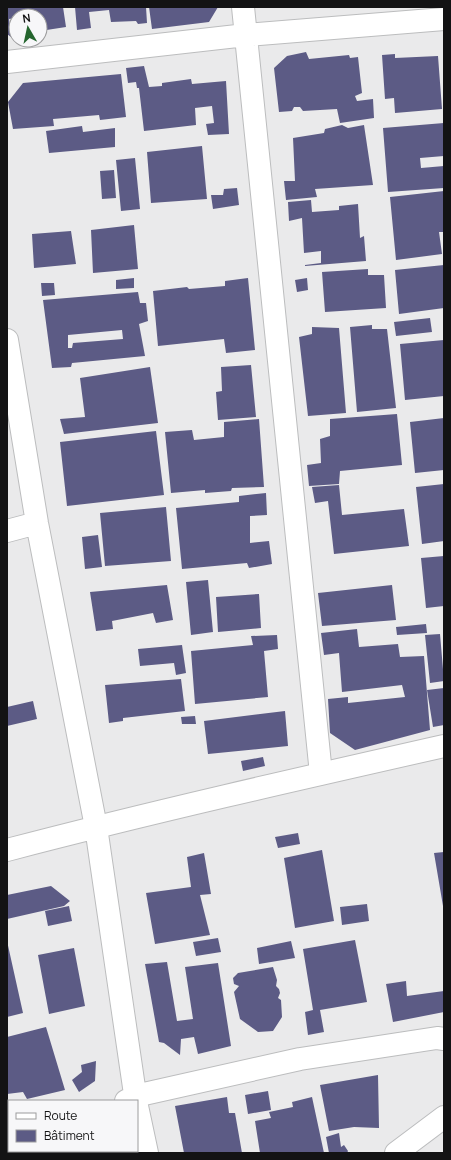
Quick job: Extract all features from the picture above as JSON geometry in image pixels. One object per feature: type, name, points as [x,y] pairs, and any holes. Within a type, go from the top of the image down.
[{"type":"street","points":[[242,7],[321,774]]},
{"type":"street","points":[[7,62],[246,35],[444,19]]},
{"type":"street","points":[[7,340],[37,523],[96,827],[133,1100]]},
{"type":"street","points":[[7,531],[37,523]]},
{"type":"street","points":[[7,850],[96,827],[444,746]]},
{"type":"street","points":[[137,1100],[300,1059],[437,1038],[444,1039]]},
{"type":"street","points":[[396,1153],[444,1117]]},
{"type":"street","points":[[138,1120],[147,1153]]},
{"type":"building","points":[[7,7],[63,7],[66,27],[48,30],[48,8],[8,8],[8,35]]},
{"type":"building","points":[[75,7],[146,7],[147,23],[138,24],[136,21],[111,22],[109,10],[89,12],[91,28],[77,30]]},
{"type":"building","points":[[149,7],[218,7],[209,22],[152,29]]},
{"type":"building","points":[[306,52],[309,59],[349,55],[350,58],[358,57],[362,93],[355,96],[357,101],[373,99],[374,118],[340,123],[337,109],[303,111],[300,107],[294,107],[292,111],[279,112],[274,68],[287,56]]},
{"type":"building","points":[[395,54],[395,58],[438,56],[442,109],[395,113],[394,98],[385,99],[382,55]]},
{"type":"building","points":[[144,66],[149,87],[162,86],[162,83],[191,79],[192,84],[226,81],[229,134],[208,135],[206,124],[214,123],[212,106],[195,108],[196,125],[144,131],[139,88],[137,88],[136,82],[128,83],[126,68]]},
{"type":"building","points":[[121,74],[126,117],[100,120],[99,115],[53,119],[54,126],[13,129],[8,102],[23,83]]},
{"type":"building","points":[[444,123],[444,156],[420,158],[421,168],[444,166],[444,188],[388,192],[383,128]]},
{"type":"building","points":[[342,125],[348,128],[364,125],[373,185],[315,189],[317,197],[286,200],[284,181],[295,181],[293,138],[324,133],[325,129]]},
{"type":"building","points":[[82,126],[83,132],[115,128],[115,147],[49,153],[46,131]]},
{"type":"building","points":[[202,146],[207,199],[151,203],[147,152]]},
{"type":"building","points":[[135,158],[140,209],[121,211],[116,160]]},
{"type":"building","points":[[114,170],[116,198],[102,199],[100,171]]},
{"type":"building","points":[[237,188],[239,205],[213,209],[211,195],[223,195],[224,189]]},
{"type":"building","points":[[444,191],[444,232],[439,232],[442,254],[396,260],[390,197]]},
{"type":"building","points":[[311,200],[312,212],[339,210],[339,206],[358,204],[360,238],[364,236],[366,261],[305,266],[321,263],[321,251],[304,253],[302,218],[289,221],[288,202]]},
{"type":"building","points":[[134,225],[138,269],[93,273],[91,230]]},
{"type":"building","points":[[71,231],[76,264],[34,268],[32,234]]},
{"type":"building","points":[[444,265],[444,308],[399,314],[395,270]]},
{"type":"building","points":[[368,269],[368,275],[384,275],[386,308],[325,312],[322,272]]},
{"type":"building","points":[[134,278],[134,288],[116,289],[116,280]]},
{"type":"building","points":[[248,278],[255,350],[226,353],[224,339],[158,346],[153,291],[187,287],[189,289],[225,286],[225,281]]},
{"type":"building","points":[[307,278],[308,290],[297,292],[295,280]]},
{"type":"building","points":[[41,283],[54,283],[55,295],[42,296]]},
{"type":"building","points":[[138,292],[140,303],[146,303],[148,321],[139,324],[145,356],[72,363],[71,367],[52,368],[43,300]],"holes":[[[122,330],[123,339],[73,343],[72,348],[68,348],[68,335]]]},
{"type":"building","points":[[430,318],[432,332],[396,336],[394,322]]},
{"type":"building","points":[[372,325],[372,329],[387,329],[396,408],[357,412],[350,327]]},
{"type":"building","points":[[312,327],[339,328],[346,413],[308,416],[299,337],[312,334]]},
{"type":"building","points":[[444,340],[444,396],[405,400],[400,344]]},
{"type":"building","points":[[251,365],[256,417],[218,420],[216,392],[222,391],[221,367]]},
{"type":"building","points":[[150,367],[158,423],[64,434],[60,419],[85,417],[80,378]]},
{"type":"building","points":[[397,414],[402,465],[340,471],[339,484],[309,486],[307,465],[321,463],[320,439],[330,436],[330,419]]},
{"type":"building","points":[[444,418],[444,470],[415,473],[410,422]]},
{"type":"building","points":[[259,419],[264,487],[232,488],[231,491],[205,493],[205,490],[171,493],[165,432],[192,430],[194,440],[224,437],[224,422]]},
{"type":"building","points":[[156,431],[164,495],[67,506],[60,442]]},
{"type":"building","points":[[444,484],[444,541],[422,544],[416,487]]},
{"type":"building","points":[[339,485],[342,515],[404,509],[409,546],[334,554],[328,501],[315,503],[312,487]]},
{"type":"building","points":[[266,493],[267,515],[250,516],[250,543],[269,541],[272,564],[249,568],[247,563],[182,569],[176,508],[239,502],[239,496]]},
{"type":"building","points":[[166,507],[171,561],[105,566],[100,513]]},
{"type":"building","points":[[98,535],[102,567],[85,569],[82,537]]},
{"type":"building","points":[[444,556],[444,606],[426,608],[421,558]]},
{"type":"building","points":[[208,580],[213,632],[191,635],[186,582]]},
{"type":"building","points":[[167,585],[173,620],[156,623],[153,613],[112,621],[113,629],[96,631],[90,592]]},
{"type":"building","points":[[392,585],[396,620],[322,626],[318,593]]},
{"type":"building","points":[[259,594],[261,628],[218,632],[216,597]]},
{"type":"building","points":[[426,624],[427,633],[397,635],[396,627]]},
{"type":"building","points":[[357,629],[359,647],[398,644],[400,657],[424,656],[430,730],[355,750],[330,733],[328,699],[348,697],[348,703],[405,697],[402,685],[342,692],[339,653],[324,655],[321,633]]},
{"type":"building","points":[[440,634],[444,681],[430,683],[425,635]]},
{"type":"building","points":[[277,635],[278,649],[264,651],[268,697],[195,704],[191,651],[253,645],[251,636]]},
{"type":"building","points":[[182,645],[186,673],[176,675],[174,663],[140,666],[138,649]]},
{"type":"building","points":[[181,679],[185,711],[123,718],[123,721],[109,723],[105,685]]},
{"type":"building","points":[[444,688],[444,725],[433,727],[427,690]]},
{"type":"building","points":[[33,701],[37,719],[7,726],[7,707]]},
{"type":"building","points":[[285,711],[288,746],[208,754],[204,721]]},
{"type":"building","points":[[195,716],[196,724],[182,724],[181,717]]},
{"type":"building","points":[[263,757],[265,766],[243,771],[241,761]]},
{"type":"building","points":[[298,833],[300,844],[278,848],[275,837]]},
{"type":"building","points":[[322,850],[334,921],[295,928],[284,858]]},
{"type":"building","points":[[444,852],[444,906],[443,906],[434,853]]},
{"type":"building","points":[[204,853],[211,894],[200,895],[210,935],[155,944],[146,893],[191,887],[187,857]]},
{"type":"building","points":[[51,886],[70,901],[64,906],[7,919],[7,895]]},
{"type":"building","points":[[367,904],[369,921],[342,925],[340,907]]},
{"type":"building","points":[[69,906],[72,921],[48,926],[45,911]]},
{"type":"building","points":[[218,938],[221,952],[196,956],[193,942]]},
{"type":"building","points":[[355,940],[367,1002],[320,1010],[324,1032],[308,1035],[305,1012],[313,1010],[303,949]]},
{"type":"building","points":[[7,941],[23,1013],[7,1017]]},
{"type":"building","points":[[291,941],[295,958],[259,964],[257,948]]},
{"type":"building","points":[[74,948],[85,1006],[49,1014],[38,955]]},
{"type":"building","points":[[167,962],[177,1021],[193,1019],[185,967],[218,963],[231,1046],[198,1054],[194,1037],[181,1039],[180,1055],[164,1043],[159,1042],[145,964]]},
{"type":"building","points":[[273,967],[277,980],[276,986],[280,993],[278,998],[281,1000],[282,1017],[273,1031],[258,1032],[240,1019],[234,992],[239,986],[234,984],[233,978],[238,973]]},
{"type":"building","points":[[406,981],[407,996],[444,991],[444,1012],[393,1022],[386,984]]},
{"type":"building","points":[[46,1027],[65,1090],[27,1099],[23,1092],[7,1094],[7,1037]]},
{"type":"building","points":[[96,1061],[95,1081],[79,1092],[72,1080],[82,1072],[81,1065]]},
{"type":"building","points":[[378,1075],[379,1128],[354,1127],[329,1131],[320,1085]]},
{"type":"building","points":[[268,1091],[271,1110],[248,1114],[245,1095]]},
{"type":"building","points":[[227,1097],[229,1113],[235,1113],[242,1153],[184,1153],[175,1106]]},
{"type":"building","points":[[312,1097],[324,1153],[260,1153],[255,1121],[271,1118],[269,1112],[293,1107],[292,1102]]},
{"type":"building","points":[[7,1103],[8,1103],[8,1144]]},
{"type":"building","points":[[339,1133],[341,1147],[344,1145],[348,1151],[347,1153],[329,1153],[326,1137]]}]
